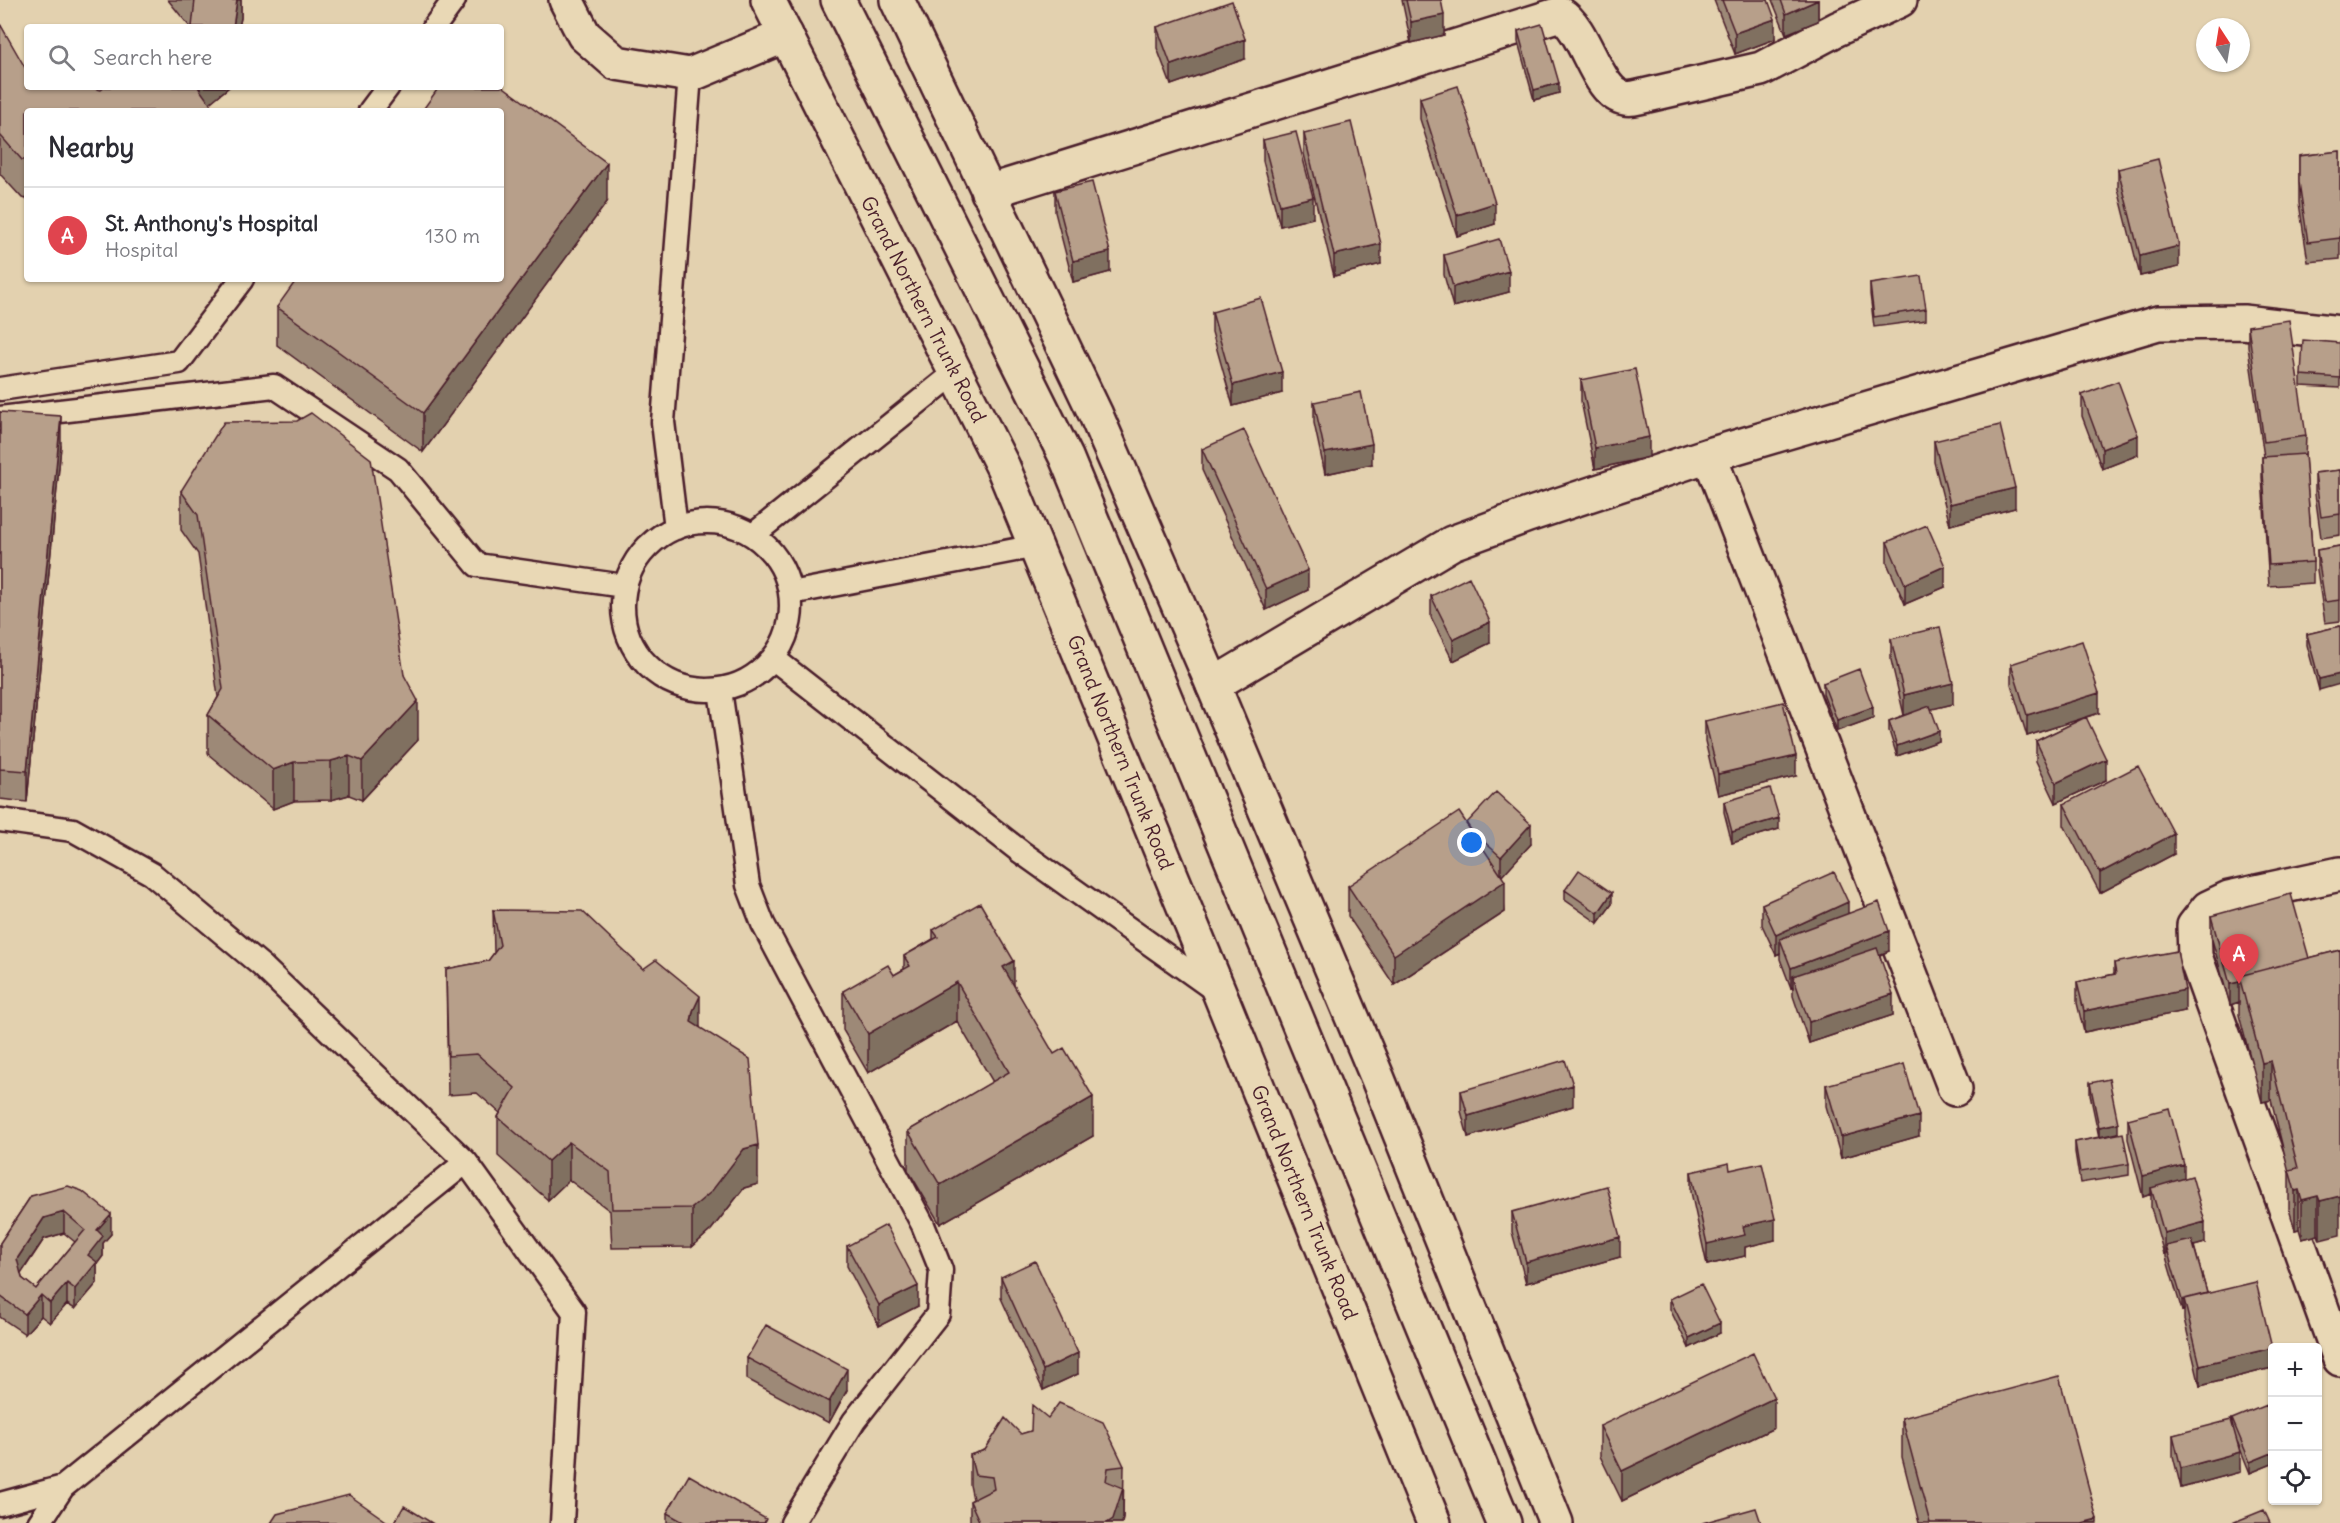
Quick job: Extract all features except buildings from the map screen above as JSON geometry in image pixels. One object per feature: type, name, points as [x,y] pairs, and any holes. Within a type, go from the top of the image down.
[{"type":"main road","points":[[566,0],[584,35],[616,63],[690,75],[786,35]]},
{"type":"main road","name":"Grand Northern Trunk Road","points":[[768,0],[1003,467],[1434,1523]]},
{"type":"main road","points":[[838,0],[1066,457],[1504,1523]]},
{"type":"main road","points":[[897,0],[1096,415],[1213,685],[1383,1090],[1556,1523]]},
{"type":"main road","points":[[988,192],[1564,7],[1567,18],[1582,39],[1609,91],[1624,98],[1639,97],[1761,69],[1837,29],[1900,0]]},
{"type":"main road","points":[[1213,685],[1452,543],[1528,515],[1709,455],[2158,323],[2243,322],[2340,333]]},
{"type":"main road","points":[[1709,455],[1955,1089]]},
{"type":"main road","points":[[2340,874],[2229,898],[2208,908],[2194,926],[2195,956],[2340,1359]]},
{"type":"lane","points":[[436,24],[454,0]]},
{"type":"lane","points":[[676,528],[663,422],[690,75]]},
{"type":"lane","points":[[372,108],[386,90]]},
{"type":"lane","points":[[0,389],[179,362],[240,282]]},
{"type":"lane","points":[[753,535],[956,372]]},
{"type":"lane","points":[[0,418],[274,386],[398,469],[477,565],[624,586]]},
{"type":"lane","points":[[702,522],[728,525],[753,535],[771,550],[783,570],[791,593],[791,616],[785,638],[774,658],[759,673],[740,684],[720,690],[692,690],[666,680],[644,663],[629,640],[622,613],[624,586],[635,562],[653,542],[676,528],[702,522]]},
{"type":"lane","points":[[791,593],[1036,546]]},
{"type":"lane","points":[[774,658],[1021,852],[1220,994]]},
{"type":"lane","points":[[720,690],[748,885],[763,924],[923,1225],[941,1270],[938,1314],[854,1421],[792,1523]]},
{"type":"lane","points":[[0,820],[73,830],[152,874],[262,966],[466,1162],[574,1312],[562,1523]]},
{"type":"lane","points":[[39,1523],[63,1487],[466,1162]]},
{"type":"lane","points":[[0,1504],[63,1487]]},
{"type":"place","name":"St. Anthony's Hospital","points":[[2239,984]]}]
